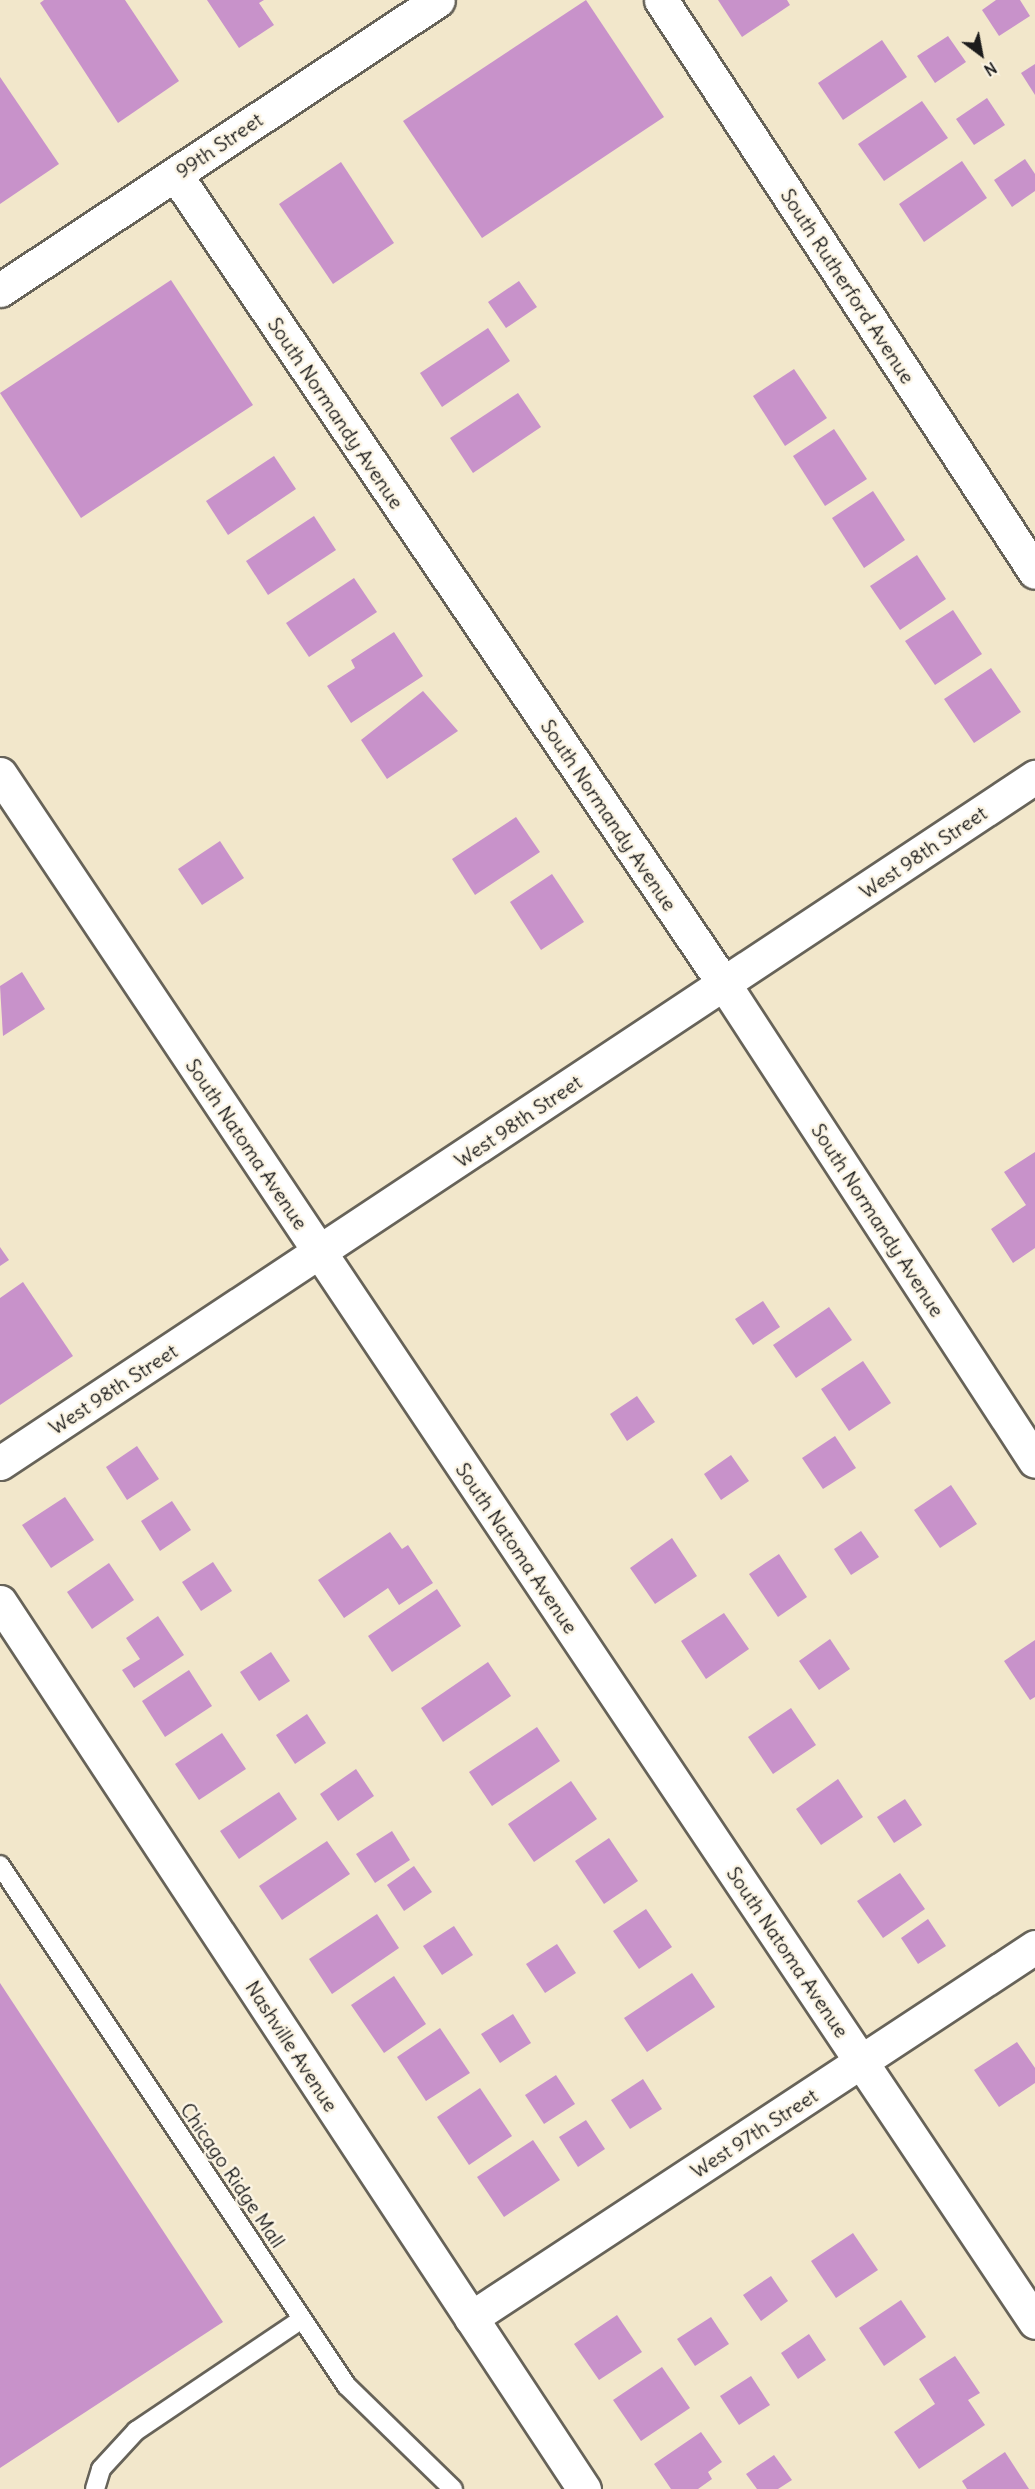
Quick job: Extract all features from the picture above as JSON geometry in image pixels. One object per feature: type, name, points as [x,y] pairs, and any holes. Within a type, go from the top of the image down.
[{"type":"street","name":"99th Street","points":[[0,290],[438,0]]},
{"type":"street","name":"South Rutherford Avenue","points":[[661,0],[1035,572]]},
{"type":"street","name":"South Normandy Avenue","points":[[175,174],[724,984],[1035,1461]]},
{"type":"street","name":"South Natoma Avenue","points":[[0,774],[1035,2322]]},
{"type":"street","name":"West 98th Street","points":[[0,1463],[321,1254],[1035,777]]},
{"type":"street","name":"Nashville Avenue","points":[[0,1602],[584,2489]]},
{"type":"street","name":"West 97th Street","points":[[471,2318],[862,2063],[1035,1947]]},
{"type":"lane","name":"Chicago Ridge Mall","points":[[0,1865],[6,1886],[347,2386],[453,2489]]},
{"type":"lane","points":[[95,2489],[101,2469],[136,2431],[302,2319]]},
{"type":"building","points":[[44,0],[125,0],[179,81],[118,123],[40,3]]},
{"type":"building","points":[[207,0],[264,0],[259,3],[274,25],[239,48]]},
{"type":"building","points":[[586,0],[664,117],[482,238],[403,121]]},
{"type":"building","points":[[718,0],[787,0],[790,5],[742,37]]},
{"type":"building","points":[[996,0],[1020,0],[1030,16],[999,36],[982,10]]},
{"type":"building","points":[[948,36],[966,62],[935,83],[917,56]]},
{"type":"building","points":[[882,40],[907,77],[843,120],[818,83]]},
{"type":"building","points":[[1035,64],[1035,95],[1021,73]]},
{"type":"building","points":[[0,77],[59,164],[0,204]]},
{"type":"building","points":[[987,98],[1005,125],[974,145],[956,119]]},
{"type":"building","points":[[922,101],[948,138],[884,181],[858,144]]},
{"type":"building","points":[[1025,159],[1035,174],[1035,191],[1012,207],[994,180]]},
{"type":"building","points":[[962,161],[987,198],[924,242],[899,204]]},
{"type":"building","points":[[341,162],[394,243],[333,284],[279,204]]},
{"type":"building","points":[[171,280],[253,405],[81,518],[0,393]]},
{"type":"building","points":[[519,281],[537,307],[506,328],[488,302]]},
{"type":"building","points":[[488,328],[510,361],[442,407],[420,373]]},
{"type":"building","points":[[794,369],[827,418],[785,446],[753,396]]},
{"type":"building","points":[[518,393],[541,427],[473,473],[450,438]]},
{"type":"building","points":[[834,429],[867,479],[825,506],[793,456]]},
{"type":"building","points":[[274,456],[296,489],[228,535],[206,501]]},
{"type":"building","points":[[873,491],[905,540],[864,568],[832,518]]},
{"type":"building","points":[[314,516],[336,550],[268,595],[246,561]]},
{"type":"building","points":[[917,555],[946,599],[900,630],[870,586]]},
{"type":"building","points":[[354,578],[377,612],[309,657],[286,623]]},
{"type":"building","points":[[953,610],[982,654],[935,685],[905,641]]},
{"type":"building","points":[[394,632],[423,676],[351,723],[327,686],[355,668],[351,660]]},
{"type":"building","points":[[991,668],[1021,712],[974,743],[944,699]]},
{"type":"building","points":[[423,691],[458,731],[387,779],[361,740]]},
{"type":"building","points":[[516,817],[540,852],[475,895],[452,859]]},
{"type":"building","points":[[220,841],[244,878],[202,905],[178,869]]},
{"type":"building","points":[[552,874],[584,922],[541,950],[510,902]]},
{"type":"building","points":[[22,972],[45,1009],[3,1036],[0,986]]},
{"type":"building","points":[[1035,1152],[1035,1248],[1013,1263],[991,1229],[1026,1205],[1004,1172]]},
{"type":"building","points":[[0,1247],[9,1260],[0,1266]]},
{"type":"building","points":[[23,1282],[73,1356],[0,1405],[0,1298]]},
{"type":"building","points":[[763,1301],[780,1327],[753,1345],[735,1319]]},
{"type":"building","points":[[829,1307],[852,1340],[796,1378],[773,1345]]},
{"type":"building","points":[[863,1361],[891,1403],[849,1431],[821,1389]]},
{"type":"building","points":[[637,1396],[655,1422],[627,1441],[610,1414]]},
{"type":"building","points":[[835,1436],[856,1468],[823,1489],[802,1458]]},
{"type":"building","points":[[137,1446],[159,1479],[127,1500],[106,1467]]},
{"type":"building","points":[[731,1455],[749,1481],[721,1500],[704,1474]]},
{"type":"building","points":[[951,1485],[977,1524],[940,1548],[914,1510]]},
{"type":"building","points":[[65,1497],[94,1540],[51,1568],[22,1525]]},
{"type":"building","points":[[172,1501],[191,1530],[160,1551],[141,1521]]},
{"type":"building","points":[[861,1531],[879,1557],[851,1575],[834,1549]]},
{"type":"building","points":[[390,1532],[402,1549],[408,1545],[433,1583],[399,1605],[388,1588],[344,1618],[318,1580]]},
{"type":"building","points":[[672,1538],[697,1576],[655,1604],[630,1568]]},
{"type":"building","points":[[779,1554],[807,1597],[778,1617],[749,1574]]},
{"type":"building","points":[[213,1562],[232,1591],[201,1611],[182,1582]]},
{"type":"building","points":[[109,1563],[134,1600],[92,1629],[67,1592]]},
{"type":"building","points":[[437,1589],[461,1626],[392,1672],[368,1636]]},
{"type":"building","points":[[724,1613],[749,1649],[706,1679],[681,1641]]},
{"type":"building","points":[[158,1616],[184,1655],[134,1688],[122,1670],[140,1659],[126,1638]]},
{"type":"building","points":[[830,1639],[850,1669],[819,1690],[799,1661]]},
{"type":"building","points":[[1035,1640],[1035,1697],[1030,1700],[1004,1661]]},
{"type":"building","points":[[271,1652],[290,1681],[259,1701],[240,1672]]},
{"type":"building","points":[[488,1662],[511,1696],[443,1742],[421,1708]]},
{"type":"building","points":[[189,1670],[212,1706],[165,1737],[142,1701]]},
{"type":"building","points":[[791,1708],[816,1745],[773,1774],[748,1737]]},
{"type":"building","points":[[307,1714],[326,1743],[295,1764],[276,1735]]},
{"type":"building","points":[[537,1727],[560,1761],[492,1806],[469,1772]]},
{"type":"building","points":[[222,1733],[246,1769],[199,1800],[175,1764]]},
{"type":"building","points":[[356,1769],[374,1796],[338,1821],[320,1794]]},
{"type":"building","points":[[838,1779],[863,1817],[821,1845],[796,1809]]},
{"type":"building","points":[[571,1781],[597,1819],[534,1862],[508,1824]]},
{"type":"building","points":[[279,1792],[297,1819],[239,1859],[220,1831]]},
{"type":"building","points":[[905,1799],[922,1825],[894,1843],[877,1817]]},
{"type":"building","points":[[392,1831],[410,1860],[375,1883],[356,1854]]},
{"type":"building","points":[[609,1838],[638,1881],[604,1904],[575,1861]]},
{"type":"building","points":[[327,1841],[350,1874],[282,1920],[259,1886]]},
{"type":"building","points":[[414,1866],[432,1892],[404,1911],[387,1885]]},
{"type":"building","points":[[900,1873],[925,1909],[883,1938],[857,1901]]},
{"type":"building","points":[[646,1909],[672,1947],[639,1969],[613,1931]]},
{"type":"building","points":[[377,1914],[399,1948],[332,1994],[309,1959]]},
{"type":"building","points":[[928,1919],[946,1946],[918,1964],[901,1938]]},
{"type":"building","points":[[454,1926],[473,1955],[442,1975],[423,1946]]},
{"type":"building","points":[[557,1944],[576,1973],[545,1993],[526,1964]]},
{"type":"building","points":[[692,1973],[715,2007],[647,2052],[624,2018]]},
{"type":"building","points":[[394,1976],[426,2024],[384,2053],[351,2005]]},
{"type":"building","points":[[0,1983],[223,2322],[0,2468]]},
{"type":"building","points":[[513,2014],[531,2043],[500,2063],[481,2034]]},
{"type":"building","points":[[440,2028],[470,2073],[426,2101],[397,2057]]},
{"type":"building","points":[[1017,2042],[1035,2068],[1035,2083],[999,2107],[974,2070]]},
{"type":"building","points":[[556,2075],[575,2104],[544,2124],[525,2095]]},
{"type":"building","points":[[643,2079],[662,2109],[630,2129],[611,2100]]},
{"type":"building","points":[[480,2088],[512,2136],[469,2165],[437,2117]]},
{"type":"building","points":[[586,2120],[605,2149],[578,2167],[559,2137]]},
{"type":"building","points":[[533,2140],[560,2180],[504,2217],[477,2177]]},
{"type":"building","points":[[853,2233],[878,2270],[836,2298],[811,2261]]},
{"type":"building","points":[[771,2276],[788,2301],[761,2321],[743,2295]]},
{"type":"building","points":[[901,2300],[926,2337],[884,2366],[859,2328]]},
{"type":"building","points":[[617,2315],[642,2352],[599,2380],[574,2344]]},
{"type":"building","points":[[711,2317],[729,2344],[695,2366],[677,2339]]},
{"type":"building","points":[[809,2334],[826,2360],[798,2379],[781,2353]]},
{"type":"building","points":[[955,2356],[980,2393],[968,2400],[985,2425],[919,2469],[894,2432],[935,2404],[919,2379]]},
{"type":"building","points":[[662,2367],[690,2408],[641,2441],[613,2400]]},
{"type":"building","points":[[751,2376],[770,2405],[739,2425],[720,2396]]},
{"type":"building","points":[[701,2432],[722,2462],[708,2472],[712,2479],[698,2489],[671,2489],[654,2464]]},
{"type":"building","points":[[1005,2452],[1029,2489],[967,2489],[962,2481]]},
{"type":"building","points":[[774,2455],[792,2480],[778,2489],[757,2489],[746,2474]]}]
